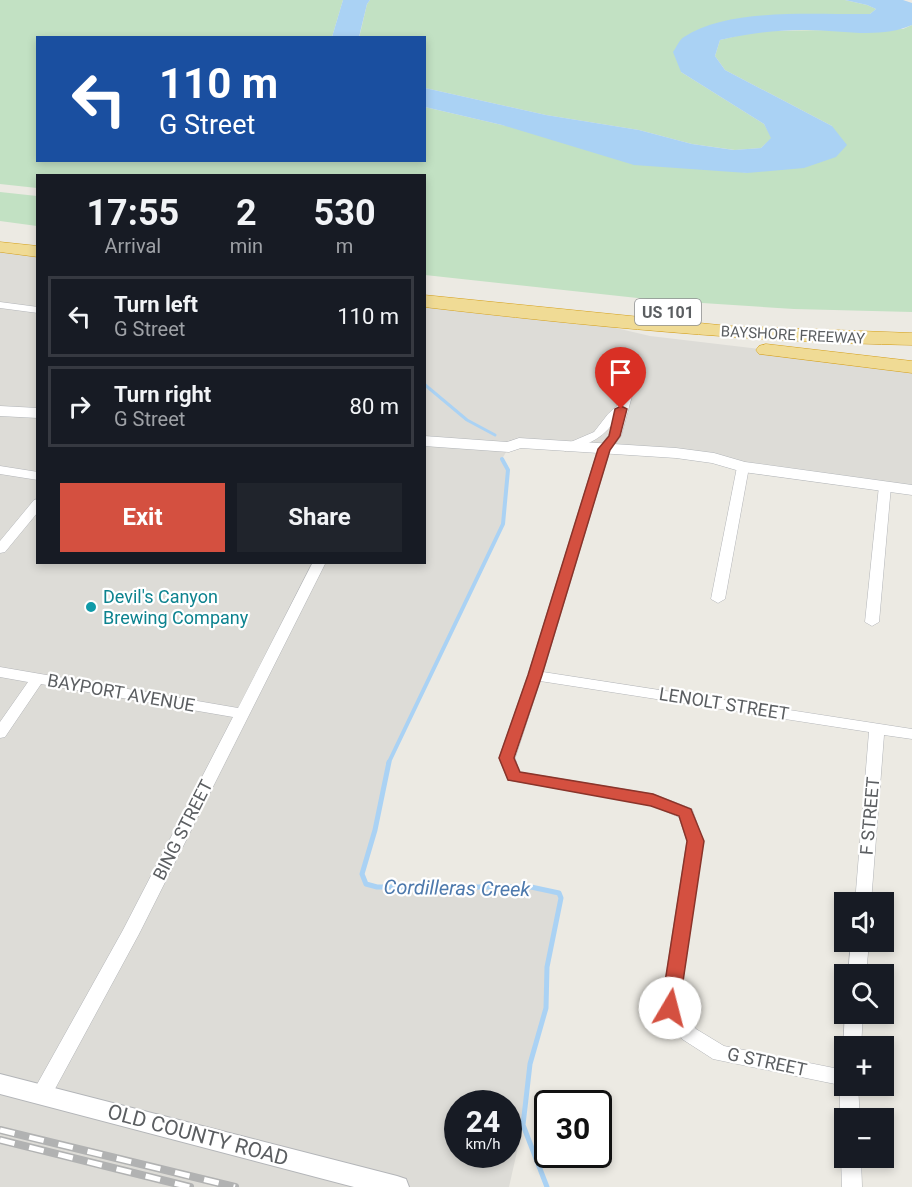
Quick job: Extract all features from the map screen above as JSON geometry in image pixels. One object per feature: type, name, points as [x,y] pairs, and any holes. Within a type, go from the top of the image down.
[{"type":"highway","points":[[2,244],[36,238]]},
{"type":"highway","points":[[2,244],[36,252]]},
{"type":"highway","name":"BAYSHORE FREEWAY","points":[[426,286],[587,305],[706,315],[912,323]]},
{"type":"highway","name":"BAYSHORE FREEWAY","points":[[426,301],[582,320],[768,334],[912,339]]},
{"type":"highway","points":[[582,320],[650,336],[912,367]]},
{"type":"main road","points":[[0,411],[36,413]]},
{"type":"main road","points":[[426,441],[509,447],[519,444],[565,447],[711,469],[743,467],[912,490]]},
{"type":"main road","points":[[509,447],[515,453],[603,454]]},
{"type":"street","points":[[0,305],[36,310]]},
{"type":"street","name":"G STREET","points":[[626,396],[615,436],[603,454],[507,758],[513,776],[653,800],[686,813],[695,841],[670,1008],[689,1034],[720,1053],[834,1076]]},
{"type":"street","points":[[565,447],[584,441],[600,432],[612,414],[621,409]]},
{"type":"street","points":[[718,599],[743,467]]},
{"type":"street","points":[[0,470],[36,476]]},
{"type":"street","points":[[872,622],[885,486]]},
{"type":"street","points":[[0,549],[36,505]]},
{"type":"street","name":"BING STREET","points":[[42,1094],[130,934],[319,564]]},
{"type":"street","name":"BAYPORT AVENUE","points":[[0,672],[242,714]]},
{"type":"street","name":"LENOLT STREET","points":[[535,675],[912,734]]},
{"type":"street","points":[[0,734],[37,679]]},
{"type":"street","name":"F STREET","points":[[864,892],[877,728]]},
{"type":"street","name":"OLD COUNTY ROAD","points":[[0,1084],[397,1187]]},
{"type":"street","points":[[851,1168],[852,1187]]},
{"type":"shaded area","points":[[0,247],[36,252],[36,564],[426,564],[426,301],[582,320],[650,336],[912,367],[912,490],[714,458],[509,447],[502,459],[508,470],[503,524],[389,761],[375,830],[362,874],[366,884],[377,887],[531,887],[559,893],[561,898],[547,967],[546,1008],[530,1064],[522,1129],[522,1090],[444,1090],[444,1168],[513,1168],[509,1187],[0,1187]]},
{"type":"green space","points":[[0,0],[343,0],[332,36],[36,36],[36,162],[426,162],[426,107],[502,125],[747,173],[832,126],[725,70],[715,56],[720,40],[757,31],[903,29],[912,25],[912,312],[794,309],[656,300],[426,275],[426,174],[36,174],[36,188],[0,184]]},
{"type":"green space","points":[[370,0],[845,0],[876,9],[870,14],[743,18],[681,72],[764,124],[772,138],[761,148],[735,150],[692,144],[639,130],[546,115],[426,88],[426,36],[359,36]]},
{"type":"green space","points":[[0,192],[36,196],[36,226],[0,221]]},
{"type":"water","points":[[343,0],[370,0],[359,36],[332,36]]},
{"type":"water","points":[[845,0],[903,0],[912,3],[912,25],[886,32],[781,31],[720,40],[715,56],[725,70],[832,126],[847,145],[836,157],[804,168],[747,173],[634,165],[502,125],[426,107],[426,88],[546,115],[639,130],[692,144],[734,150],[761,148],[771,138],[764,124],[681,72],[673,52],[679,42],[703,27],[725,21],[774,15],[870,14],[876,9]]},
{"type":"waterway","name":"Cordilleras Creek","points":[[426,386],[467,420],[495,435]]},
{"type":"waterway","name":"Cordilleras Creek","points":[[388,764],[503,524],[508,470],[502,459]]},
{"type":"waterway","name":"Cordilleras Creek","points":[[389,762],[375,830],[362,874],[366,884],[377,887],[531,887],[559,893],[561,898],[547,967],[546,1008],[530,1064],[523,1125],[547,1187]]},
{"type":"railway","points":[[0,1130],[235,1187]]},
{"type":"railway","points":[[0,1140],[190,1187]]},
{"type":"place","name":"Devil's Canyon Brewing Company","points":[[91,607]]},
{"type":"route","points":[[621,409],[615,436],[604,449],[535,675],[507,758],[513,776],[653,800],[686,813],[695,841],[670,1008]]}]
